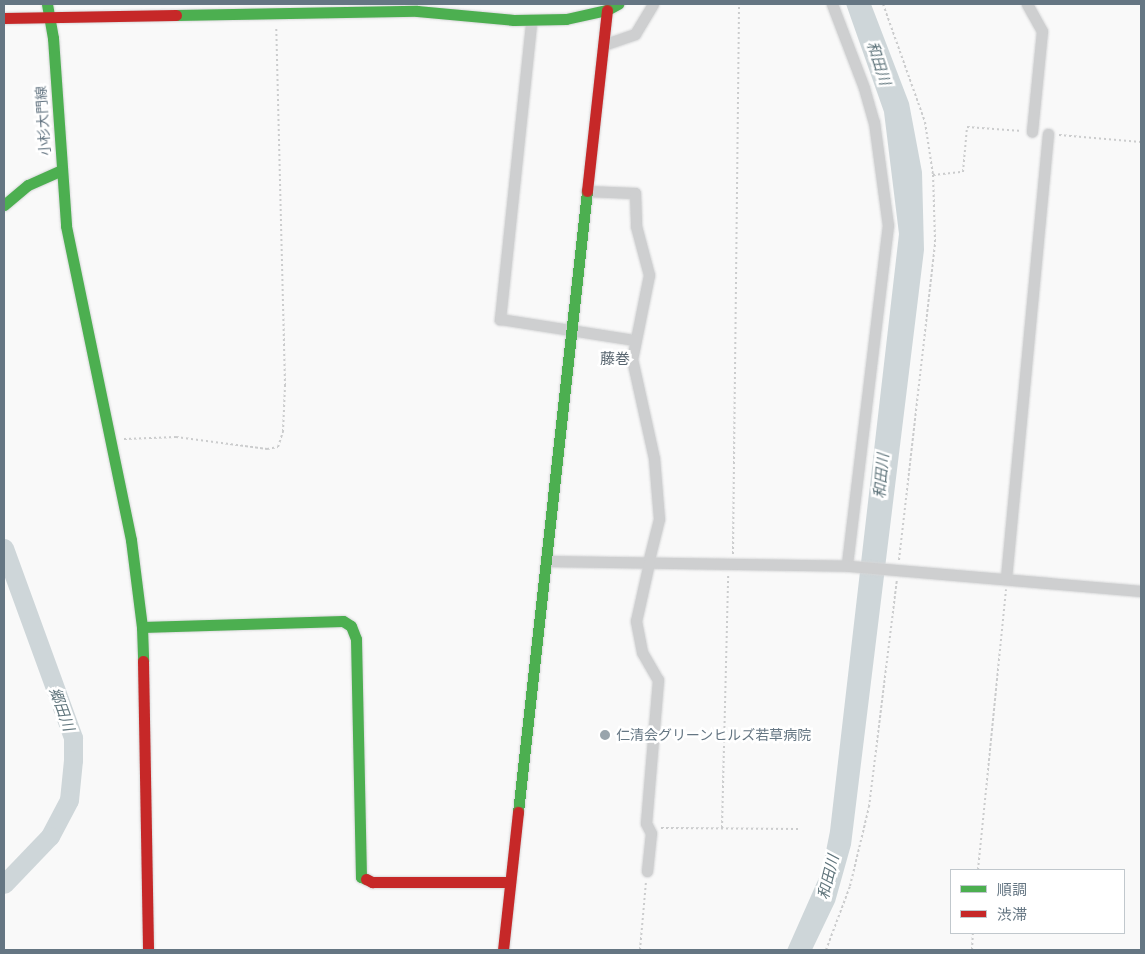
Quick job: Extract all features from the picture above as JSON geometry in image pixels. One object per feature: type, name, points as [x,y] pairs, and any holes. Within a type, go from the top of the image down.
[{"type":"street","name":"小杉大門線","points":[[4,204],[28,185],[61,170],[50,19],[47,4]]},
{"type":"street","points":[[4,18],[50,19],[417,11],[523,20],[566,19],[607,10],[618,4]]},
{"type":"street","points":[[603,45],[636,34],[653,4]]},
{"type":"street","points":[[832,4],[864,88],[874,122],[888,225],[849,566]]},
{"type":"street","points":[[1027,4],[1042,31],[1032,132]]},
{"type":"street","points":[[503,950],[547,561],[570,329],[607,10]]},
{"type":"street","points":[[532,24],[499,312],[500,319],[508,322],[570,329],[634,340]]},
{"type":"street","points":[[1007,578],[1048,134]]},
{"type":"street","points":[[61,170],[66,226],[131,540],[142,627],[148,950]]},
{"type":"street","points":[[586,190],[635,193],[636,226],[649,275],[634,340],[632,372],[654,458],[659,519],[636,621],[642,652],[658,680],[646,823],[651,833],[647,871]]},
{"type":"street","points":[[547,561],[849,566],[1007,578],[1141,591]]},
{"type":"street","points":[[142,627],[343,621],[352,626],[356,639],[361,877],[372,882],[510,882]]},
{"type":"path","points":[[722,828],[730,564],[739,4]]},
{"type":"path","points":[[883,4],[920,105],[933,174],[963,172],[967,127],[1032,132]]},
{"type":"path","points":[[110,440],[176,437],[267,449],[278,447],[284,420],[285,365],[275,15]]},
{"type":"path","points":[[1048,134],[1141,142]]},
{"type":"path","points":[[978,869],[1007,578]]},
{"type":"path","points":[[648,828],[800,829]]},
{"type":"path","points":[[640,950],[647,871]]},
{"type":"path","points":[[972,950],[973,934]]},
{"type":"water","name":"和田川","points":[[846,4],[871,4],[909,103],[922,172],[924,250],[851,845],[835,902],[812,950],[787,950],[822,871],[830,831],[899,234],[884,112]]},
{"type":"waterway","name":"郷田川","points":[[4,548],[73,738],[69,800],[50,836],[4,884]]},
{"type":"traffic: fast","points":[[47,4],[53,38],[66,226],[131,540],[142,627],[143,661]]},
{"type":"traffic: fast","points":[[176,15],[417,11],[514,20],[566,19],[607,10],[618,4]]},
{"type":"traffic: fast","points":[[4,205],[28,185],[61,170]]},
{"type":"traffic: fast","points":[[518,812],[587,191]]},
{"type":"traffic: fast","points":[[142,627],[343,621],[351,626],[356,639],[361,877],[366,879]]},
{"type":"traffic: jam","points":[[587,191],[607,10]]},
{"type":"traffic: jam","points":[[4,18],[176,15]]},
{"type":"traffic: jam","points":[[143,661],[148,950]]},
{"type":"traffic: jam","points":[[503,950],[518,812]]},
{"type":"traffic: jam","points":[[366,879],[372,882],[510,882]]},
{"type":"place","name":"仁清会グリーンヒルズ若草病院","points":[[605,735]]},
{"type":"district","name":"藤巻","points":[[615,359]]}]
